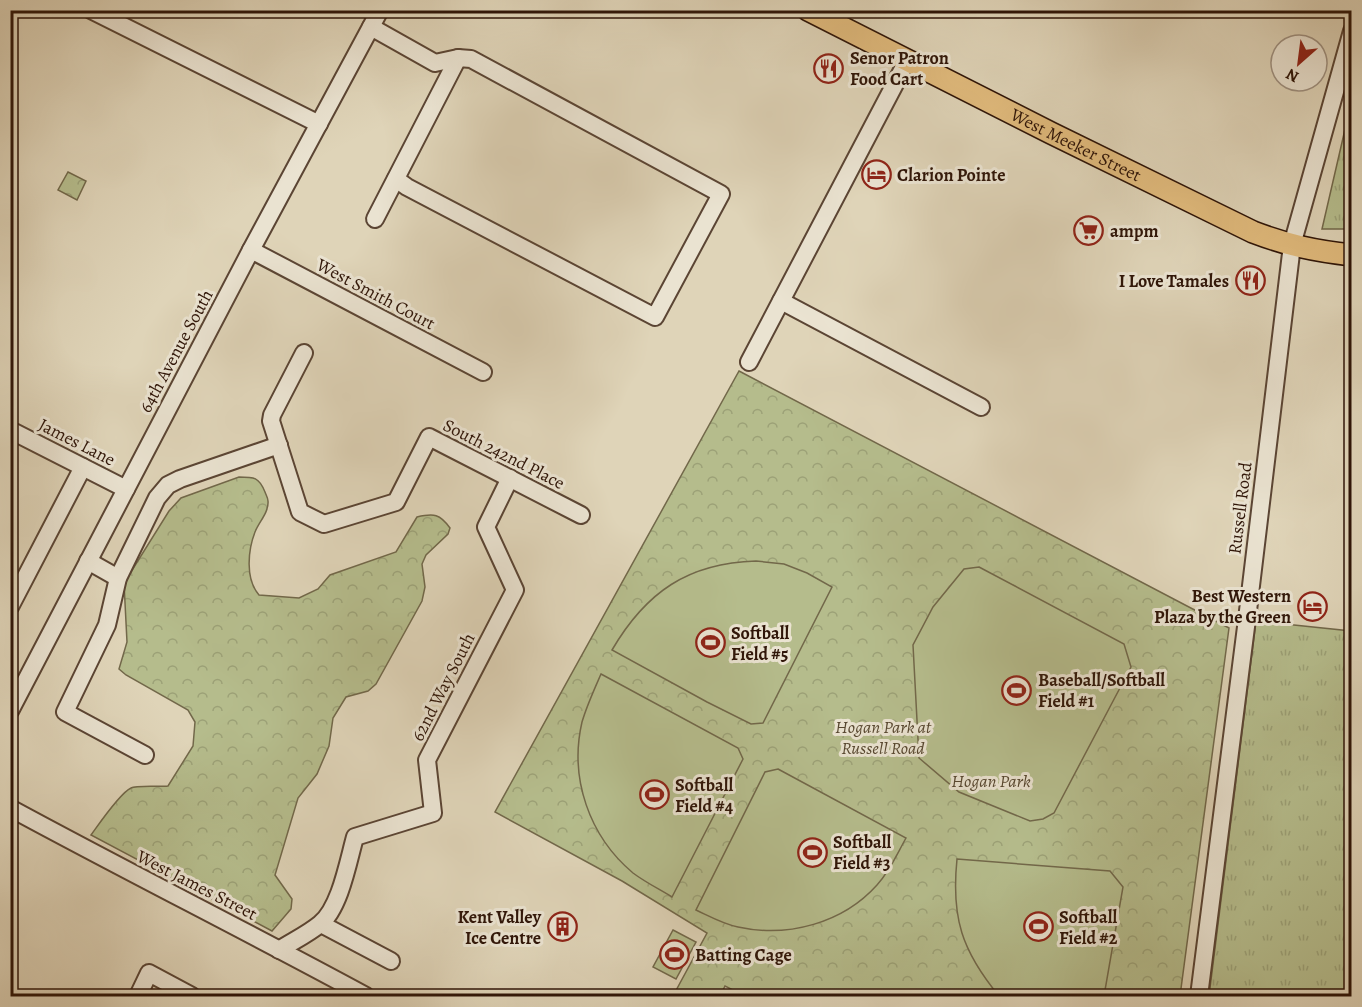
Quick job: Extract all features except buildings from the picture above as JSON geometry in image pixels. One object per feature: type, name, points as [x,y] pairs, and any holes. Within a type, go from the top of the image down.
[{"type":"main road","points":[[791,10],[800,10]]},
{"type":"main road","name":"West Meeker Street","points":[[808,10],[1253,232],[1320,252],[1352,255]]},
{"type":"street","points":[[91,10],[319,124]]},
{"type":"street","name":"64th Avenue South","points":[[10,711],[251,250],[380,10]]},
{"type":"street","points":[[371,27],[435,63],[458,58],[471,59],[721,194],[655,317],[407,187],[396,179]]},
{"type":"street","name":"Russell Road","points":[[1199,996],[1292,245],[1352,31]]},
{"type":"street","points":[[375,219],[458,58]]},
{"type":"street","points":[[749,362],[908,61]]},
{"type":"street","name":"West Smith Court","points":[[251,250],[483,372]]},
{"type":"street","points":[[781,301],[981,407]]},
{"type":"street","name":"South 242nd Place","points":[[304,353],[271,421],[300,512],[324,524],[396,502],[429,437],[581,515]]},
{"type":"street","name":"James Lane","points":[[10,430],[126,489]]},
{"type":"street","points":[[145,755],[65,712],[107,625],[118,578],[157,498],[168,485],[279,445]]},
{"type":"street","points":[[10,607],[83,467]]},
{"type":"street","name":"62nd Way South","points":[[279,950],[321,924],[332,910],[338,897],[355,837],[433,813],[427,760],[515,590],[486,527],[510,478]]},
{"type":"street","points":[[88,561],[118,578]]},
{"type":"street","name":"West James Street","points":[[10,808],[366,996]]},
{"type":"street","points":[[321,924],[391,961]]},
{"type":"street","points":[[138,996],[149,973],[192,996]]},
{"type":"green space","points":[[1351,103],[1351,229],[1322,229],[1349,112]]},
{"type":"green space","points":[[68,172],[86,181],[77,200],[58,190]]},
{"type":"green space","name":"Hogan Park at Russell Road","points":[[739,371],[1229,628],[1180,996],[745,996],[725,986],[720,996],[673,996],[707,933],[622,881],[495,812]]},
{"type":"green space","points":[[239,477],[258,481],[268,500],[267,509],[257,528],[249,556],[251,581],[259,595],[299,598],[318,589],[330,575],[396,552],[417,517],[436,516],[450,528],[448,534],[426,555],[422,564],[425,587],[422,601],[376,684],[368,691],[346,697],[333,718],[329,746],[317,774],[298,798],[275,875],[292,899],[291,909],[272,931],[91,835],[126,791],[138,787],[168,786],[193,746],[195,722],[188,710],[119,669],[127,642],[124,583],[169,511],[181,498]]},
{"type":"green space","name":"Softball Field #5","points":[[756,561],[784,564],[807,573],[832,587],[763,723],[751,724],[612,650],[639,612],[671,584],[710,568]]},
{"type":"green space","name":"Baseball/Softball Field #1","points":[[979,567],[1124,644],[1131,667],[1054,813],[1043,819],[1030,821],[959,792],[919,758],[913,645],[933,607],[964,569]]},
{"type":"green space","points":[[1256,621],[1351,631],[1351,996],[1209,996]]},
{"type":"green space","name":"Softball Field #4","points":[[601,674],[738,748],[743,759],[672,897],[633,873],[618,858],[594,824],[586,805],[578,764],[579,743],[582,722]]},
{"type":"green space","name":"Softball Field #3","points":[[778,769],[906,838],[882,880],[863,898],[831,918],[795,929],[757,930],[732,926],[696,910],[765,772]]},
{"type":"green space","name":"Softball Field #2","points":[[957,859],[1110,871],[1123,887],[1104,996],[999,996],[976,964],[962,933],[956,899]]},
{"type":"green space","name":"Batting Cage","points":[[673,930],[696,942],[676,979],[653,967]]},
{"type":"place","name":"Senor Patron Food Cart","points":[[829,68]]},
{"type":"place","name":"Clarion Pointe","points":[[876,175]]},
{"type":"place","name":"ampm","points":[[1089,231]]},
{"type":"place","name":"I Love Tamales","points":[[1250,281]]},
{"type":"place","name":"Best Western Plaza by the Green","points":[[1312,606]]},
{"type":"place","name":"Softball Field #5","points":[[710,643]]},
{"type":"place","name":"Baseball/Softball Field #1","points":[[1017,690]]},
{"type":"place","name":"Softball Field #4","points":[[654,795]]},
{"type":"place","name":"Softball Field #3","points":[[812,852]]},
{"type":"place","name":"Kent Valley Ice Centre","points":[[562,927]]},
{"type":"place","name":"Softball Field #2","points":[[1038,927]]},
{"type":"place","name":"Batting Cage","points":[[674,955]]},
{"type":"park label","name":"Hogan Park","points":[[991,781]]}]
